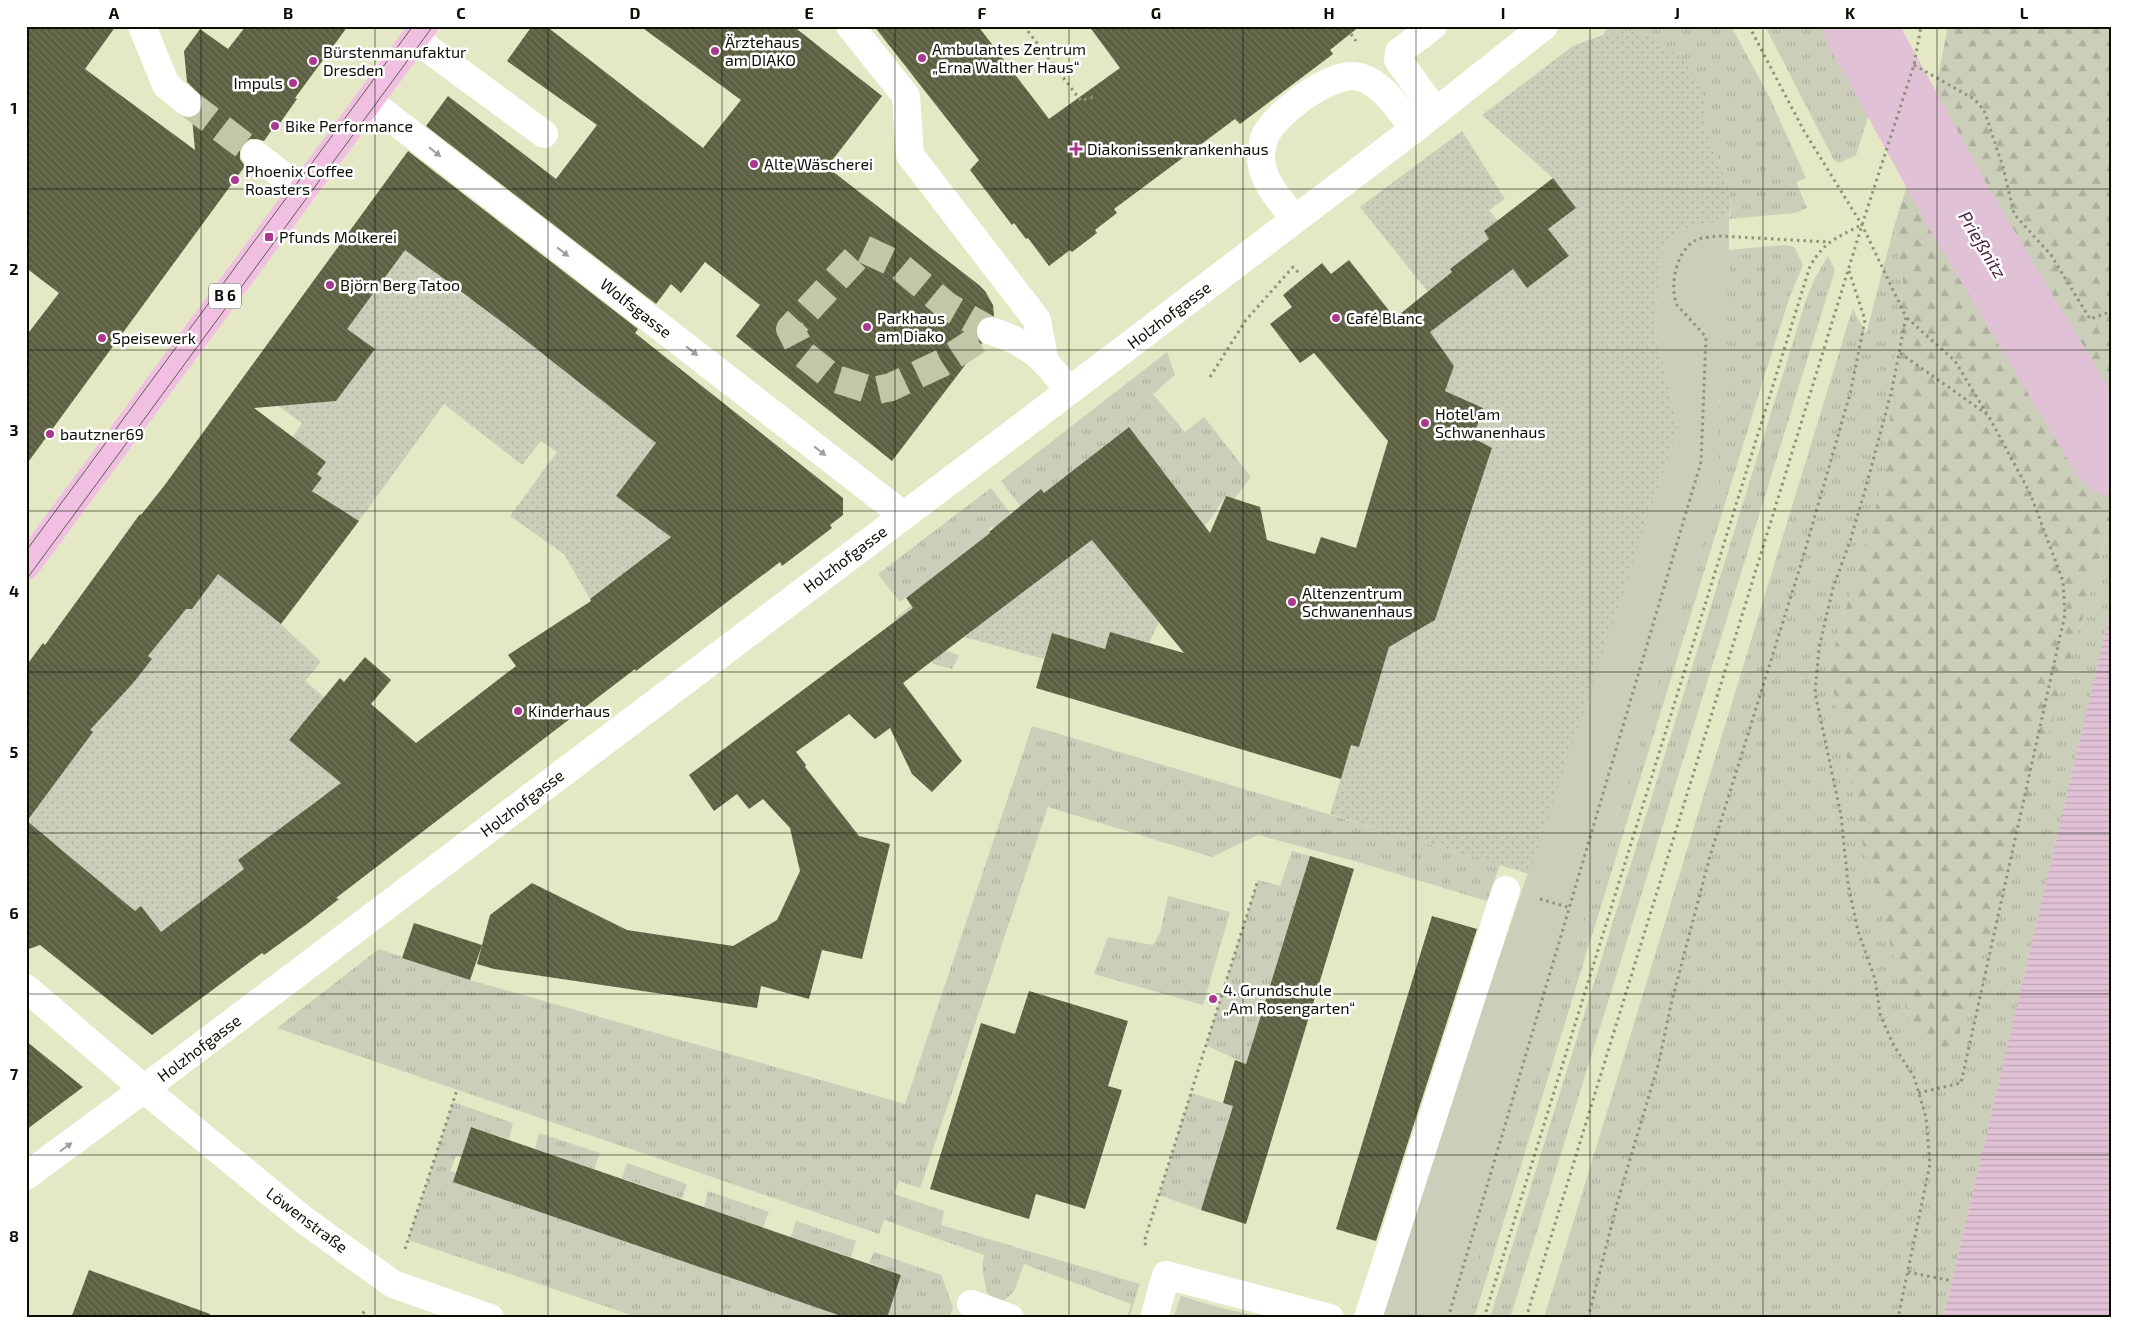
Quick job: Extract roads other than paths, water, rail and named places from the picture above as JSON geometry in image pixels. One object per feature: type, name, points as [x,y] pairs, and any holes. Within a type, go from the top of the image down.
[{"type":"main road","name":"B 6","points":[[26,566],[419,32]]},
{"type":"street","points":[[142,26],[166,85],[188,103]]},
{"type":"street","points":[[850,26],[906,96],[910,155],[1037,320],[1044,359]]},
{"type":"street","points":[[1433,26],[1399,52],[1398,60],[1436,112]]},
{"type":"street","name":"Holzhofgasse","points":[[26,1176],[1069,391],[1414,129],[1544,26]]},
{"type":"street","points":[[419,32],[544,134]]},
{"type":"street","points":[[1295,219],[1272,190],[1264,174],[1261,157],[1265,137],[1286,110],[1312,91],[1337,78],[1358,76],[1377,86],[1414,129]]},
{"type":"street","name":"Wolfsgasse","points":[[369,101],[904,515]]},
{"type":"street","points":[[255,154],[303,190]]},
{"type":"street","points":[[991,331],[1015,338],[1044,359],[1069,391]]},
{"type":"street","points":[[1368,1318],[1506,890]]},
{"type":"street","name":"Löwenstraße","points":[[26,988],[144,1089],[304,1220],[394,1284],[484,1317]]},
{"type":"street","points":[[1154,1318],[1166,1275],[1330,1318]]},
{"type":"street","points":[[971,1304],[1010,1318]]},
{"type":"waterway","name":"Prießnitz","points":[[1859,26],[1960,210],[2105,452],[2112,460]]},
{"type":"tunnel","points":[[188,103],[255,154]]},
{"type":"tunnel","points":[[864,249],[898,265],[947,306],[991,331],[942,363],[891,387],[874,391],[833,378],[803,354],[790,329],[864,249]]},
{"type":"tram line","points":[[26,551],[413,26]]},
{"type":"tram line","points":[[26,580],[433,26]]},
{"type":"place","name":"Ärztehaus am DIAKO","points":[[715,51]]},
{"type":"place","name":"Ambulantes Zentrum „Erna Walther Haus“","points":[[922,58]]},
{"type":"place","name":"Bürstenmanufaktur Dresden","points":[[313,61]]},
{"type":"place","name":"Impuls","points":[[293,83]]},
{"type":"place","name":"Bike Performance","points":[[275,126]]},
{"type":"place","name":"Diakonissenkrankenhaus","points":[[1076,149]]},
{"type":"place","name":"Alte Wäscherei","points":[[754,164]]},
{"type":"place","name":"Phoenix Coffee Roasters","points":[[235,180]]},
{"type":"place","name":"Pfunds Molkerei","points":[[269,237]]},
{"type":"place","name":"Björn Berg Tatoo","points":[[330,285]]},
{"type":"place","name":"Café Blanc","points":[[1336,318]]},
{"type":"place","name":"Parkhaus am Diako","points":[[867,327]]},
{"type":"place","name":"Speisewerk","points":[[102,338]]},
{"type":"place","name":"Hotel am Schwanenhaus","points":[[1425,423]]},
{"type":"place","name":"bautzner69","points":[[50,434]]},
{"type":"place","name":"Altenzentrum Schwanenhaus","points":[[1292,602]]},
{"type":"place","name":"Kinderhaus","points":[[518,711]]},
{"type":"place","name":"4. Grundschule „Am Rosengarten“","points":[[1213,999]]}]
